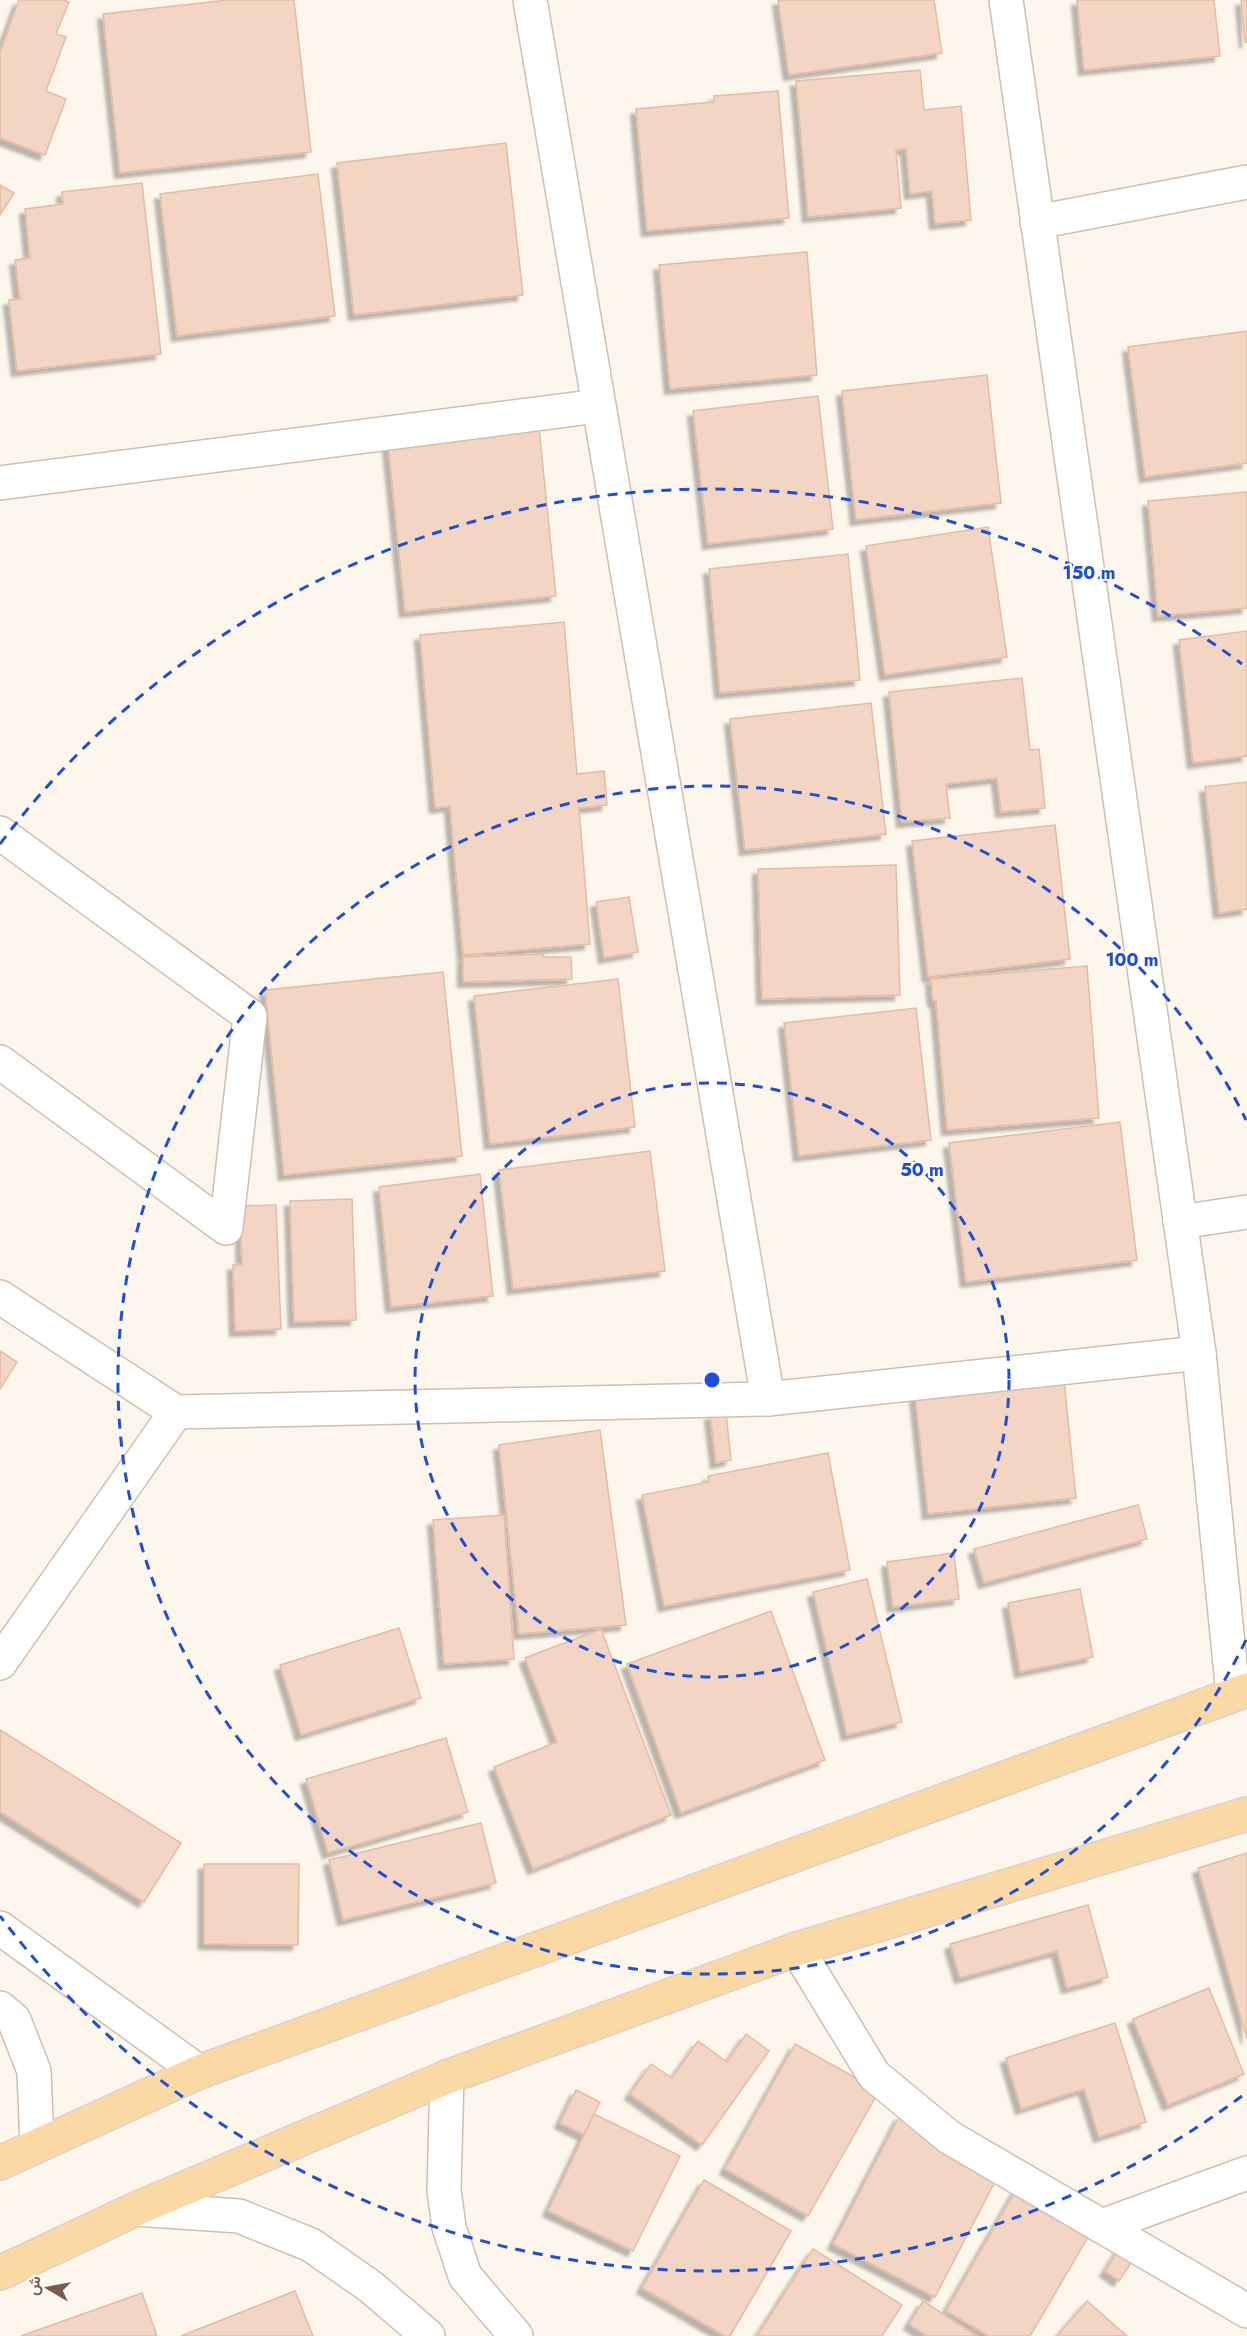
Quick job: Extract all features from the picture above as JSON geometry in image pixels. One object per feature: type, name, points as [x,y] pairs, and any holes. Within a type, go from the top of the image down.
[{"type":"main road","points":[[0,2163],[199,2072],[1240,1692]]},
{"type":"main road","points":[[0,2273],[136,2209],[447,2077],[797,1949],[1247,1814]]},
{"type":"street","points":[[530,0],[768,1399]]},
{"type":"street","points":[[1006,0],[1199,1353],[1240,1692]]},
{"type":"street","points":[[1037,222],[1247,183]]},
{"type":"street","points":[[0,483],[598,406]]},
{"type":"street","points":[[0,833],[250,1016],[226,1228],[0,1062]]},
{"type":"street","points":[[1180,1222],[1247,1212]]},
{"type":"street","points":[[0,1297],[176,1412],[768,1399],[1199,1353]]},
{"type":"street","points":[[0,1663],[176,1412]]},
{"type":"street","points":[[0,1928],[199,2072]]},
{"type":"street","points":[[797,1949],[874,2075],[949,2137],[1247,2311]]},
{"type":"street","points":[[0,2008],[14,2020],[34,2071],[37,2145]]},
{"type":"street","points":[[447,2077],[444,2190],[449,2227],[465,2276],[516,2336]]},
{"type":"street","points":[[1102,2226],[1247,2173]]},
{"type":"street","points":[[136,2209],[239,2216],[311,2245],[371,2287],[428,2336]]},
{"type":"building","points":[[19,0],[69,2],[56,34],[66,37],[46,91],[66,99],[45,155],[0,138],[0,52]]},
{"type":"building","points":[[228,0],[294,0],[311,152],[120,173],[103,14]]},
{"type":"building","points":[[778,0],[934,0],[942,53],[789,75]]},
{"type":"building","points":[[1077,0],[1214,0],[1220,56],[1084,70]]},
{"type":"building","points":[[1241,0],[1247,0],[1247,42],[1245,42]]},
{"type":"building","points":[[920,70],[924,110],[961,106],[971,220],[935,224],[932,191],[910,194],[906,149],[896,150],[901,208],[808,217],[796,81]]},
{"type":"building","points":[[778,91],[789,218],[647,231],[636,109],[714,102],[714,96]]},
{"type":"building","points":[[506,143],[523,295],[354,315],[337,163]]},
{"type":"building","points":[[318,174],[335,316],[177,336],[160,194]]},
{"type":"building","points":[[142,183],[161,354],[17,371],[9,300],[20,299],[15,260],[30,258],[25,209],[63,204],[62,192]]},
{"type":"building","points":[[0,185],[14,193],[0,215]]},
{"type":"building","points":[[807,252],[817,375],[670,389],[659,265]]},
{"type":"building","points":[[1247,331],[1247,463],[1145,477],[1128,347]]},
{"type":"building","points":[[987,375],[1001,503],[856,520],[842,391]]},
{"type":"building","points":[[818,396],[833,529],[708,544],[693,411]]},
{"type":"building","points":[[538,418],[556,596],[405,612],[387,433]]},
{"type":"building","points":[[1247,492],[1247,608],[1158,616],[1148,501]]},
{"type":"building","points":[[988,527],[1007,657],[885,675],[866,546]]},
{"type":"building","points":[[848,554],[860,680],[720,693],[709,569]]},
{"type":"building","points":[[564,622],[577,774],[604,771],[607,805],[579,808],[590,944],[463,955],[450,806],[435,808],[420,635]]},
{"type":"building","points":[[1247,631],[1247,756],[1193,763],[1179,640]]},
{"type":"building","points":[[1022,678],[1030,750],[1039,749],[1045,808],[1001,812],[997,778],[946,784],[950,818],[902,822],[889,692]]},
{"type":"building","points":[[871,703],[886,834],[745,850],[730,719]]},
{"type":"building","points":[[1247,782],[1247,909],[1219,913],[1205,787]]},
{"type":"building","points":[[1055,825],[1070,959],[928,977],[912,841]]},
{"type":"building","points":[[896,865],[900,995],[762,999],[758,869]]},
{"type":"building","points":[[629,897],[638,952],[604,958],[596,902]]},
{"type":"building","points":[[543,954],[543,957],[571,957],[572,979],[463,982],[463,957]]},
{"type":"building","points":[[1087,966],[1099,1118],[947,1130],[936,1001],[933,1001],[931,979]]},
{"type":"building","points":[[443,972],[462,1156],[284,1175],[265,990]]},
{"type":"building","points":[[618,979],[635,1127],[490,1144],[474,996]]},
{"type":"building","points":[[916,1008],[931,1140],[799,1156],[784,1023]]},
{"type":"building","points":[[1120,1122],[1137,1260],[966,1282],[949,1143]]},
{"type":"building","points":[[650,1151],[665,1271],[513,1289],[499,1170]]},
{"type":"building","points":[[480,1174],[493,1296],[391,1307],[379,1187]]},
{"type":"building","points":[[352,1199],[356,1320],[294,1322],[290,1201]]},
{"type":"building","points":[[276,1205],[281,1329],[235,1331],[233,1265],[242,1264],[240,1206]]},
{"type":"building","points":[[0,1351],[17,1362],[0,1389]]},
{"type":"building","points":[[1063,1370],[1076,1498],[928,1514],[914,1385]]},
{"type":"building","points":[[726,1413],[731,1460],[716,1463],[710,1415]]},
{"type":"building","points":[[600,1430],[626,1625],[519,1634],[499,1445]]},
{"type":"building","points":[[828,1453],[850,1570],[664,1606],[642,1495],[709,1482],[708,1476]]},
{"type":"building","points":[[1138,1505],[1147,1539],[984,1583],[974,1549]]},
{"type":"building","points":[[504,1515],[514,1659],[444,1664],[433,1520]]},
{"type":"building","points":[[954,1553],[959,1599],[893,1607],[887,1562]]},
{"type":"building","points":[[867,1579],[902,1722],[847,1735],[813,1592]]},
{"type":"building","points":[[1080,1589],[1093,1657],[1020,1672],[1008,1603]]},
{"type":"building","points":[[771,1611],[825,1760],[681,1813],[627,1664]]},
{"type":"building","points":[[399,1628],[421,1698],[301,1735],[280,1665]]},
{"type":"building","points":[[601,1629],[671,1815],[533,1869],[494,1767],[557,1742],[525,1658]]},
{"type":"building","points":[[0,1730],[181,1843],[144,1902],[0,1812]]},
{"type":"building","points":[[446,1738],[468,1812],[328,1853],[306,1779]]},
{"type":"building","points":[[481,1823],[496,1883],[343,1920],[329,1860]]},
{"type":"building","points":[[1247,1853],[1247,2039],[1198,1868]]},
{"type":"building","points":[[204,1864],[299,1864],[298,1945],[204,1944]]},
{"type":"building","points":[[1088,1905],[1108,1977],[1067,1988],[1057,1951],[960,1978],[950,1944]]},
{"type":"building","points":[[1209,1988],[1244,2074],[1168,2105],[1133,2019]]},
{"type":"building","points":[[1115,2023],[1146,2122],[1099,2137],[1084,2089],[1021,2109],[1006,2058]]},
{"type":"building","points":[[746,2034],[769,2051],[702,2145],[630,2094],[651,2064],[672,2078],[698,2041],[727,2062]]},
{"type":"building","points":[[795,2044],[879,2091],[808,2216],[725,2169]]},
{"type":"building","points":[[576,2090],[600,2102],[584,2135],[560,2123]]},
{"type":"building","points":[[594,2114],[680,2156],[633,2251],[548,2211]]},
{"type":"building","points":[[900,2115],[1002,2168],[935,2297],[833,2244]]},
{"type":"building","points":[[704,2180],[791,2231],[730,2336],[725,2336],[642,2288]]},
{"type":"building","points":[[1017,2188],[1091,2232],[1030,2336],[989,2336],[946,2311]]},
{"type":"building","points":[[1124,2241],[1139,2251],[1119,2281],[1105,2271]]},
{"type":"building","points":[[813,2249],[902,2305],[882,2336],[757,2336]]},
{"type":"building","points":[[295,2291],[313,2336],[181,2336]]},
{"type":"building","points":[[142,2293],[157,2336],[21,2336]]},
{"type":"building","points":[[923,2301],[977,2336],[927,2336],[909,2324]]},
{"type":"building","points":[[1087,2301],[1127,2336],[1057,2336]]}]
